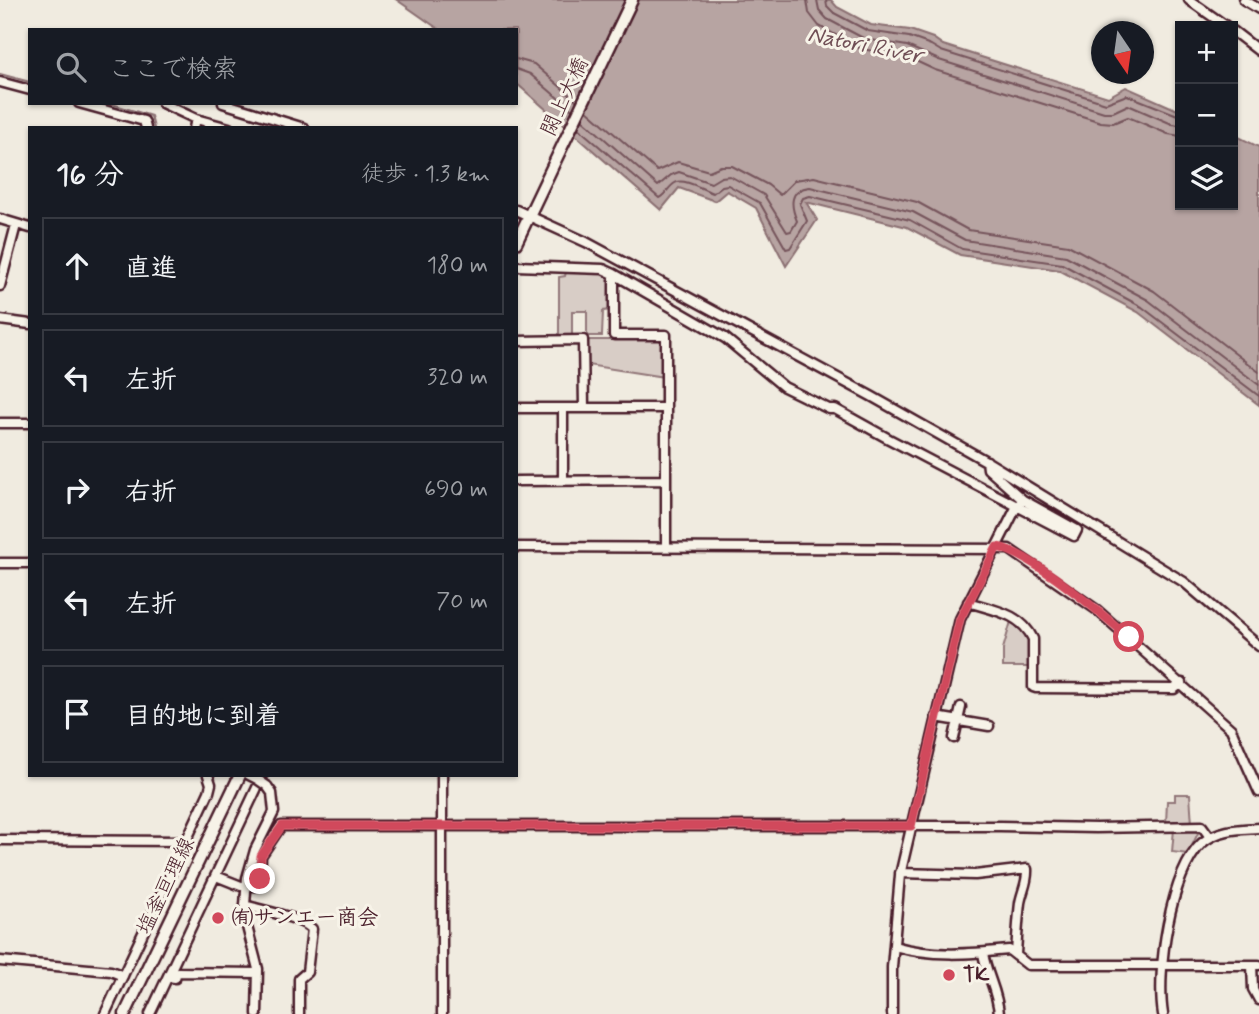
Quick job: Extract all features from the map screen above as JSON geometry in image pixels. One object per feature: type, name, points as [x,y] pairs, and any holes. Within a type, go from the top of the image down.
[{"type":"main road","name":"閖上大橋","points":[[531,214],[632,0]]},
{"type":"main road","points":[[518,239],[531,214]]},
{"type":"main road","name":"塩釜亘理線","points":[[125,1014],[239,777]]},
{"type":"street","points":[[1189,0],[1219,21]]},
{"type":"street","points":[[1244,0],[1259,9]]},
{"type":"street","points":[[1238,35],[1259,51]]},
{"type":"street","points":[[0,82],[28,89]]},
{"type":"street","points":[[86,105],[144,121],[145,126]]},
{"type":"street","points":[[165,105],[195,123],[215,126]]},
{"type":"street","points":[[229,105],[298,126]]},
{"type":"street","points":[[518,211],[531,214],[628,265],[987,461],[1184,582],[1259,646]]},
{"type":"street","points":[[0,219],[28,228]]},
{"type":"street","points":[[0,286],[16,225]]},
{"type":"street","points":[[518,266],[603,269],[614,274],[725,338],[784,387],[829,409],[835,409],[889,439],[1020,503],[1077,530],[1074,536],[1020,503],[988,469],[987,461]]},
{"type":"street","points":[[614,274],[614,335],[666,335],[666,547]]},
{"type":"street","points":[[0,320],[28,324]]},
{"type":"street","points":[[518,341],[583,340],[584,408]]},
{"type":"street","points":[[518,408],[666,408]]},
{"type":"street","points":[[563,408],[563,481]]},
{"type":"street","points":[[0,423],[28,423]]},
{"type":"street","points":[[518,481],[666,480]]},
{"type":"street","points":[[892,1014],[900,873],[960,619],[1020,503]]},
{"type":"street","points":[[518,547],[997,547],[1017,553],[1097,610],[1231,729],[1259,792]]},
{"type":"street","points":[[0,563],[28,563]]},
{"type":"street","points":[[968,602],[1012,615],[1031,634],[1033,687],[1174,689],[1182,683]]},
{"type":"street","points":[[954,738],[961,707]]},
{"type":"street","points":[[936,717],[989,726]]},
{"type":"street","points":[[105,1014],[209,792],[211,784],[209,777]]},
{"type":"street","points":[[150,1014],[216,876],[256,777]]},
{"type":"street","points":[[257,777],[272,793],[274,812],[255,850],[244,905],[258,973],[257,1014]]},
{"type":"street","points":[[442,777],[442,1014]]},
{"type":"street","points":[[216,876],[246,887],[258,886],[261,856],[282,826],[1202,826],[1210,837]]},
{"type":"street","points":[[1163,1014],[1161,994],[1168,923],[1177,891],[1194,852],[1210,837],[1227,830],[1259,828]]},
{"type":"street","points":[[0,840],[186,841]]},
{"type":"street","points":[[900,873],[975,875],[1027,869],[1019,909],[1016,954]]},
{"type":"street","points":[[244,905],[307,924],[312,929],[307,972],[299,979],[299,1014]]},
{"type":"street","points":[[894,946],[940,954],[1009,950],[1028,965],[1255,965],[1253,989],[1259,1000]]},
{"type":"street","points":[[983,953],[985,968],[999,1001],[999,1014]]},
{"type":"street","points":[[0,961],[111,971],[124,976]]},
{"type":"street","points":[[168,977],[175,978],[177,972],[258,973]]},
{"type":"shaded area","points":[[599,271],[611,276],[611,310],[603,311],[602,336],[587,336],[587,311],[572,311],[572,336],[559,336],[559,277],[565,276],[566,272]]},
{"type":"shaded area","points":[[664,338],[664,377],[587,365],[587,340]]},
{"type":"shaded area","points":[[1012,618],[1030,638],[1031,667],[1003,667],[1003,649]]},
{"type":"shaded area","points":[[1175,794],[1190,794],[1192,824],[1166,824],[1167,801],[1175,801]]},
{"type":"shaded area","points":[[1174,829],[1200,829],[1188,854],[1172,852]]},
{"type":"water","name":"Natori River","points":[[397,0],[831,0],[837,7],[871,25],[910,30],[933,38],[943,45],[1108,97],[1126,87],[1175,109],[1175,210],[1238,210],[1238,136],[1259,147],[1259,405],[1138,312],[1059,270],[960,255],[907,227],[806,202],[817,220],[786,266],[756,208],[727,191],[715,201],[679,188],[661,210],[518,85],[518,28],[437,28]]},
{"type":"waterway","points":[[0,74],[28,81]]},
{"type":"waterway","points":[[115,105],[151,116],[154,126]]},
{"type":"place","name":"㈲サンエー商会","points":[[218,918]]},
{"type":"place","name":"TK","points":[[949,975]]},
{"type":"route","points":[[260,879],[261,856],[282,826],[911,826],[960,619],[997,547],[1017,553],[1043,570],[1129,637]]}]
